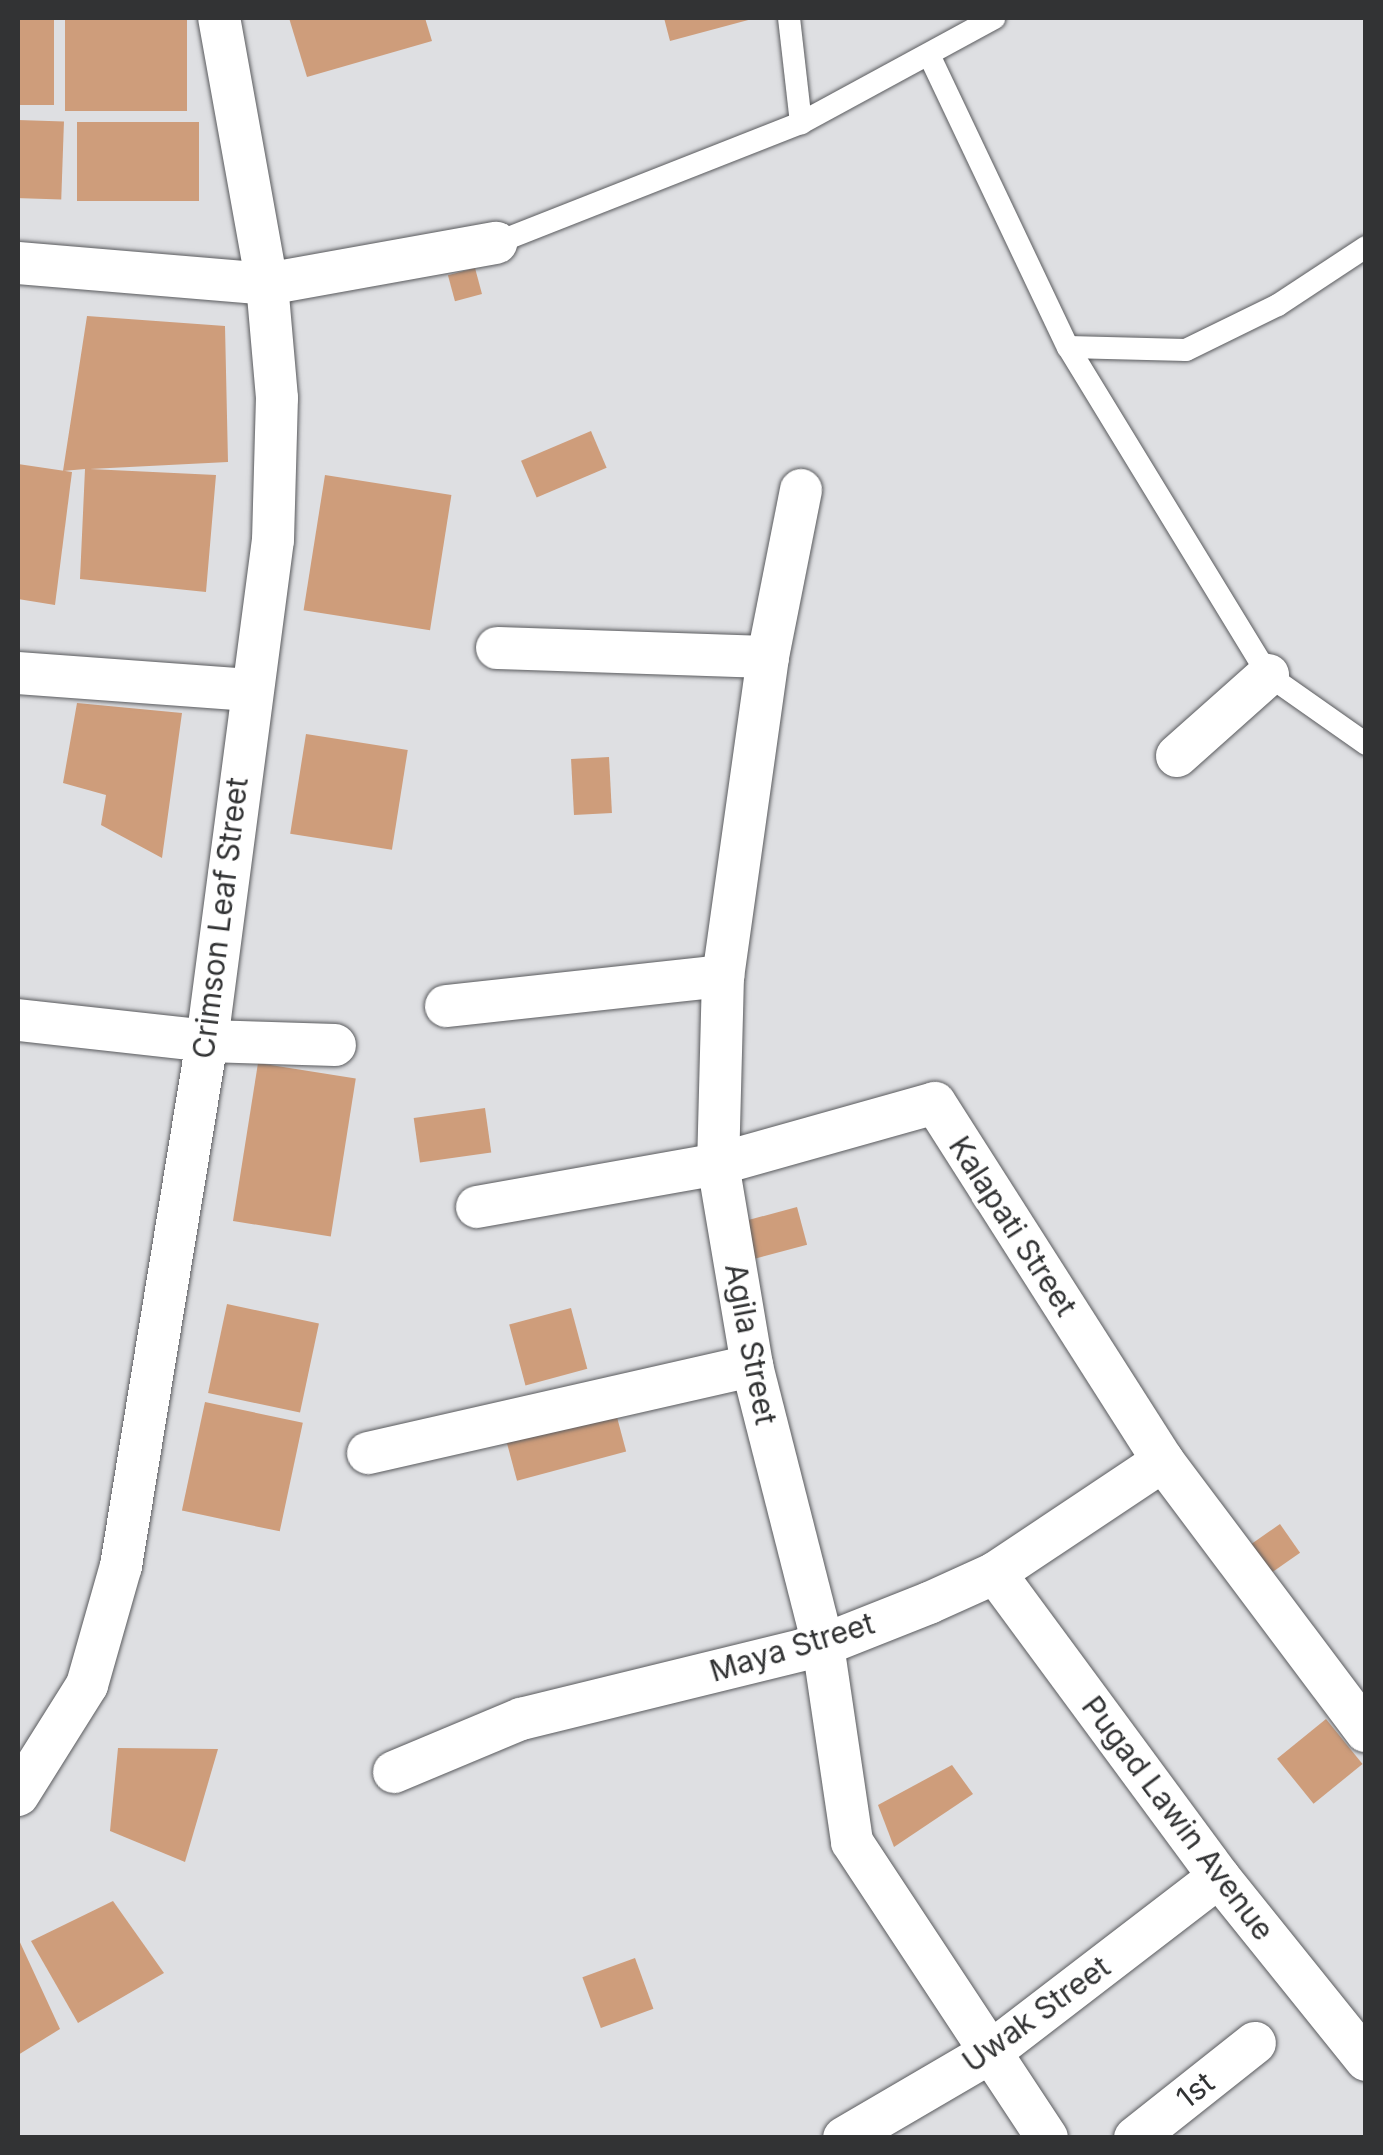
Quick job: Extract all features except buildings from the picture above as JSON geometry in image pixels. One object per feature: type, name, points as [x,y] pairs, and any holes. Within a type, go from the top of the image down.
[{"type":"street","name":"Crimson Leaf Street","points":[[18,1795],[87,1686],[122,1566],[207,1041],[248,690],[273,540],[277,398],[267,284],[219,18]]},
{"type":"street","points":[[18,263],[267,284],[496,243]]},
{"type":"street","name":"Agila Street","points":[[802,490],[768,657],[724,976],[718,1164],[752,1366],[822,1644],[852,1842],[988,2054],[1047,2138]]},
{"type":"street","points":[[497,648],[768,657]]},
{"type":"street","points":[[18,673],[248,690]]},
{"type":"street","points":[[1176,756],[1268,675]]},
{"type":"street","points":[[446,1006],[724,976]]},
{"type":"street","points":[[18,1020],[207,1041],[335,1044]]},
{"type":"street","name":"Kalapati Street","points":[[477,1206],[718,1164],[935,1102],[1163,1460],[1366,1731]]},
{"type":"street","points":[[368,1454],[752,1366]]},
{"type":"street","name":"Maya Street","points":[[394,1772],[522,1719],[822,1644],[995,1573],[1163,1460]]},
{"type":"street","name":"Pugad Lawin Avenue","points":[[995,1573],[1218,1878],[1366,2060]]},
{"type":"street","name":"Uwak Street","points":[[844,2138],[988,2054],[1218,1878]]},
{"type":"street","name":"1st","points":[[1135,2138],[1255,2043]]},
{"type":"lane","points":[[789,18],[801,123]]},
{"type":"lane","points":[[496,243],[801,123],[930,57],[994,18]]},
{"type":"lane","points":[[930,57],[1068,347],[1268,675],[1366,744]]},
{"type":"lane","points":[[1068,347],[1186,350],[1278,305],[1366,247]]}]
